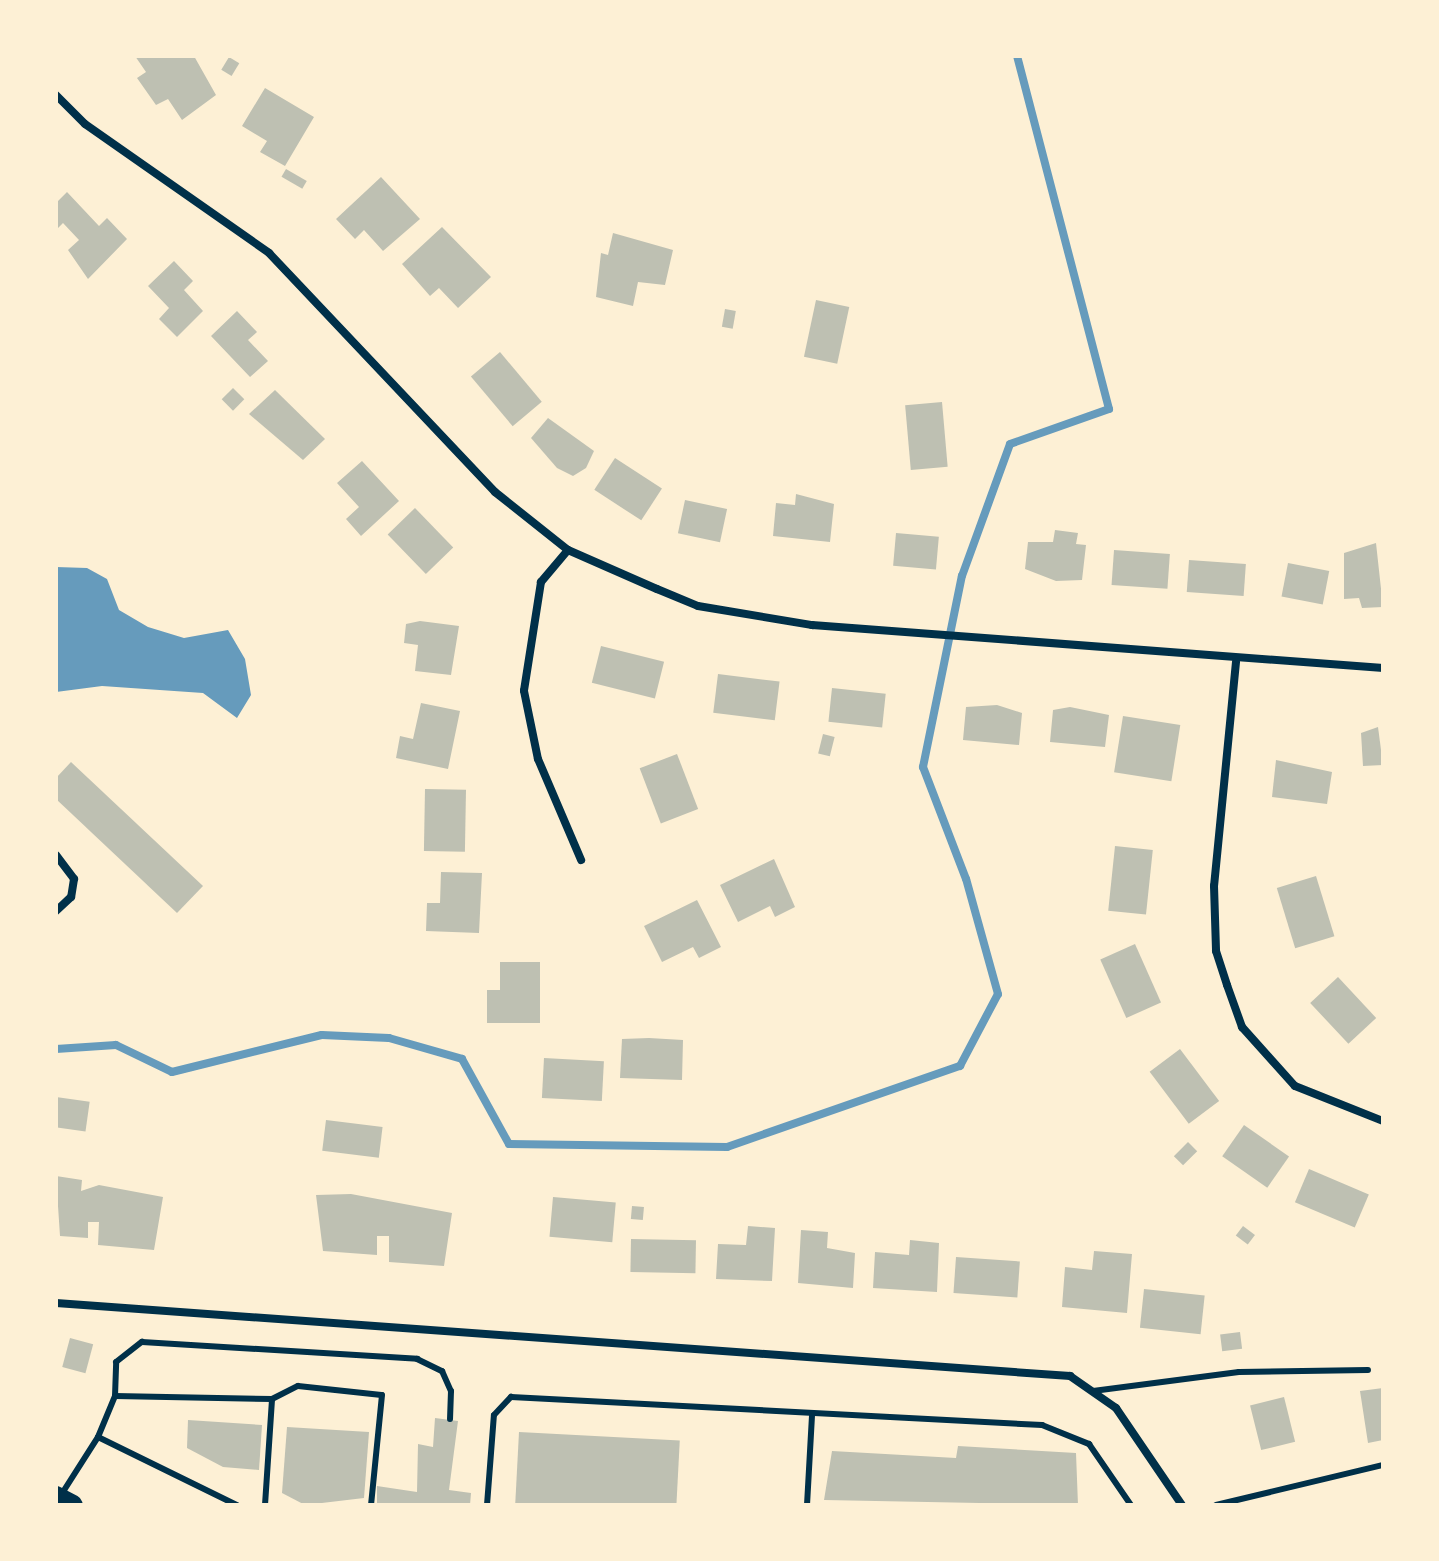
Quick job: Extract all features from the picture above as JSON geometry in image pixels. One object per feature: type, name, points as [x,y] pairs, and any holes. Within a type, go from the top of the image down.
[{"type":"street","points":[[56,97],[269,253],[495,492],[568,550],[698,606],[812,625],[968,634],[1236,662],[1383,668]]},
{"type":"street","points":[[568,550],[541,582],[524,691],[538,759],[581,860]]},
{"type":"street","points":[[1236,662],[1214,886],[1223,974],[1242,1027],[1295,1086],[1383,1121]]},
{"type":"street","points":[[56,855],[74,879],[71,897],[56,911]]},
{"type":"street","points":[[56,1303],[1070,1376],[1116,1408],[1182,1505]]},
{"type":"lane","points":[[63,1500],[98,1437],[115,1396],[116,1362],[142,1342],[417,1359],[442,1371],[451,1391],[450,1419]]},
{"type":"lane","points":[[1093,1391],[1239,1372],[1368,1370]]},
{"type":"lane","points":[[115,1396],[272,1399],[298,1386],[382,1395],[371,1505]]},
{"type":"lane","points":[[487,1505],[494,1415],[511,1397],[812,1416],[990,1420],[1075,1433],[1131,1505]]},
{"type":"lane","points":[[265,1505],[272,1399]]},
{"type":"lane","points":[[807,1505],[812,1416]]},
{"type":"lane","points":[[98,1437],[237,1505]]},
{"type":"lane","points":[[1216,1505],[1383,1465]]},
{"type":"water","points":[[56,567],[87,568],[107,579],[119,610],[148,627],[184,638],[228,630],[245,659],[251,695],[237,718],[203,693],[102,686],[56,692]]},
{"type":"building","points":[[135,56],[194,56],[216,95],[182,120],[168,99],[156,105],[137,78],[146,72]]},
{"type":"building","points":[[229,57],[239,63],[232,76],[221,70]]},
{"type":"building","points":[[265,88],[314,117],[285,166],[260,152],[267,141],[242,126]]},
{"type":"building","points":[[286,169],[307,181],[302,189],[282,177]]},
{"type":"building","points":[[381,177],[420,219],[383,251],[364,230],[355,239],[336,219]]},
{"type":"building","points":[[67,192],[99,226],[107,218],[127,239],[88,279],[68,250],[79,240],[63,223],[56,230],[56,203]]},
{"type":"building","points":[[442,227],[491,277],[458,308],[439,288],[430,296],[402,264]]},
{"type":"building","points":[[613,233],[673,250],[665,285],[638,282],[633,306],[596,297],[601,253],[608,255]]},
{"type":"building","points":[[174,261],[193,281],[184,290],[203,311],[177,337],[159,319],[169,308],[148,286]]},
{"type":"building","points":[[816,300],[849,307],[837,364],[804,357]]},
{"type":"building","points":[[725,309],[736,311],[733,329],[722,327]]},
{"type":"building","points":[[237,311],[257,332],[248,340],[268,361],[250,377],[211,336]]},
{"type":"building","points":[[500,352],[542,402],[513,426],[471,376]]},
{"type":"building","points":[[233,388],[244,399],[233,411],[222,399]]},
{"type":"building","points":[[275,390],[325,439],[303,460],[249,414]]},
{"type":"building","points":[[942,402],[948,467],[911,470],[905,405]]},
{"type":"building","points":[[548,418],[594,451],[586,468],[573,476],[557,468],[531,438]]},
{"type":"building","points":[[615,458],[662,488],[641,520],[594,490]]},
{"type":"building","points":[[362,461],[399,501],[361,536],[346,519],[359,507],[337,483]]},
{"type":"building","points":[[796,494],[834,504],[830,542],[773,536],[776,503],[795,505]]},
{"type":"building","points":[[685,500],[727,509],[720,542],[678,533]]},
{"type":"building","points":[[415,508],[453,548],[426,574],[388,534]]},
{"type":"building","points":[[1055,530],[1078,533],[1076,544],[1086,545],[1082,580],[1056,581],[1025,569],[1028,542],[1053,542]]},
{"type":"building","points":[[896,533],[939,537],[936,570],[893,566]]},
{"type":"building","points":[[1376,543],[1383,607],[1362,608],[1359,598],[1344,599],[1344,553]]},
{"type":"building","points":[[1114,550],[1170,554],[1167,589],[1112,585]]},
{"type":"building","points":[[1189,560],[1246,564],[1244,596],[1187,592]]},
{"type":"building","points":[[1288,563],[1329,571],[1323,604],[1282,596]]},
{"type":"building","points":[[420,621],[459,626],[451,675],[415,671],[418,645],[404,643],[406,624]]},
{"type":"building","points":[[601,646],[664,662],[655,699],[592,683]]},
{"type":"building","points":[[718,674],[780,682],[775,720],[713,713]]},
{"type":"building","points":[[832,688],[886,694],[882,727],[828,722]]},
{"type":"building","points":[[421,703],[460,711],[448,769],[396,758],[400,736],[413,739]]},
{"type":"building","points":[[997,705],[1022,713],[1019,745],[963,740],[966,707]]},
{"type":"building","points":[[1070,707],[1109,715],[1105,747],[1050,742],[1053,710]]},
{"type":"building","points":[[1123,716],[1180,725],[1171,781],[1114,772]]},
{"type":"building","points":[[1378,727],[1383,765],[1363,766],[1361,733]]},
{"type":"building","points":[[823,734],[835,737],[830,756],[818,753]]},
{"type":"building","points":[[677,754],[698,809],[661,823],[640,768]]},
{"type":"building","points":[[1276,760],[1332,772],[1327,804],[1272,797]]},
{"type":"building","points":[[71,762],[203,886],[177,913],[56,799],[56,778]]},
{"type":"building","points":[[425,789],[466,790],[465,852],[424,851]]},
{"type":"building","points":[[1115,846],[1153,850],[1146,915],[1108,911]]},
{"type":"building","points":[[774,859],[795,907],[775,917],[770,906],[738,922],[720,885]]},
{"type":"building","points":[[441,872],[482,873],[479,933],[426,931],[427,903],[440,903]]},
{"type":"building","points":[[1316,876],[1334,936],[1295,948],[1277,888]]},
{"type":"building","points":[[697,900],[721,947],[699,958],[693,947],[662,962],[644,926]]},
{"type":"building","points":[[1135,944],[1161,1002],[1126,1018],[1100,959]]},
{"type":"building","points":[[500,962],[540,962],[540,1023],[487,1023],[487,990],[500,990]]},
{"type":"building","points":[[1338,977],[1376,1018],[1348,1044],[1310,1003]]},
{"type":"building","points":[[622,1039],[683,1040],[682,1080],[620,1078]]},
{"type":"building","points":[[1180,1049],[1219,1101],[1189,1124],[1150,1072]]},
{"type":"building","points":[[544,1058],[604,1061],[602,1101],[542,1098]]},
{"type":"building","points":[[56,1097],[90,1102],[85,1131],[56,1127]]},
{"type":"building","points":[[326,1120],[383,1127],[379,1158],[322,1151]]},
{"type":"building","points":[[1244,1125],[1289,1157],[1267,1188],[1222,1156]]},
{"type":"building","points":[[1188,1142],[1197,1151],[1183,1165],[1174,1156]]},
{"type":"building","points":[[1309,1169],[1369,1194],[1355,1228],[1295,1202]]},
{"type":"building","points":[[56,1176],[82,1180],[81,1191],[99,1185],[163,1197],[154,1250],[98,1245],[99,1222],[88,1222],[88,1238],[60,1236]]},
{"type":"building","points":[[351,1194],[452,1213],[444,1266],[389,1262],[389,1236],[377,1236],[377,1255],[323,1251],[316,1195]]},
{"type":"building","points":[[553,1197],[616,1202],[612,1242],[550,1237]]},
{"type":"building","points":[[632,1206],[644,1207],[643,1220],[631,1219]]},
{"type":"building","points":[[748,1226],[775,1228],[772,1281],[716,1279],[718,1244],[746,1245]]},
{"type":"building","points":[[1243,1226],[1255,1235],[1248,1245],[1236,1236]]},
{"type":"building","points":[[801,1230],[828,1232],[827,1248],[855,1253],[853,1288],[798,1283]]},
{"type":"building","points":[[631,1239],[696,1240],[695,1273],[630,1272]]},
{"type":"building","points":[[910,1240],[939,1243],[937,1292],[873,1288],[875,1252],[909,1255]]},
{"type":"building","points":[[1094,1251],[1132,1254],[1127,1313],[1062,1307],[1065,1267],[1092,1270]]},
{"type":"building","points":[[956,1257],[1020,1261],[1017,1297],[953,1293]]},
{"type":"building","points":[[1144,1289],[1205,1295],[1201,1334],[1140,1328]]},
{"type":"building","points":[[1240,1332],[1242,1349],[1222,1351],[1220,1334]]},
{"type":"building","points":[[70,1338],[93,1344],[85,1373],[62,1367]]},
{"type":"building","points":[[1383,1388],[1383,1440],[1368,1443],[1360,1391]]},
{"type":"building","points":[[1284,1397],[1295,1442],[1261,1450],[1250,1405]]},
{"type":"building","points":[[435,1418],[458,1421],[449,1490],[471,1493],[470,1505],[377,1505],[377,1486],[417,1492],[418,1444],[433,1447]]},
{"type":"building","points":[[188,1420],[262,1425],[259,1470],[223,1467],[187,1448]]},
{"type":"building","points":[[287,1427],[369,1432],[364,1498],[305,1505],[282,1493]]},
{"type":"building","points":[[519,1432],[680,1440],[676,1505],[515,1505]]},
{"type":"building","points":[[958,1446],[1076,1453],[1078,1505],[824,1500],[832,1451],[956,1458]]},
{"type":"waterway","points":[[56,1049],[116,1045],[172,1072],[322,1035],[389,1038],[462,1059],[509,1144],[727,1147],[960,1066],[998,994],[966,879],[923,767],[962,576],[1010,444],[1109,409],[1017,56]]}]
